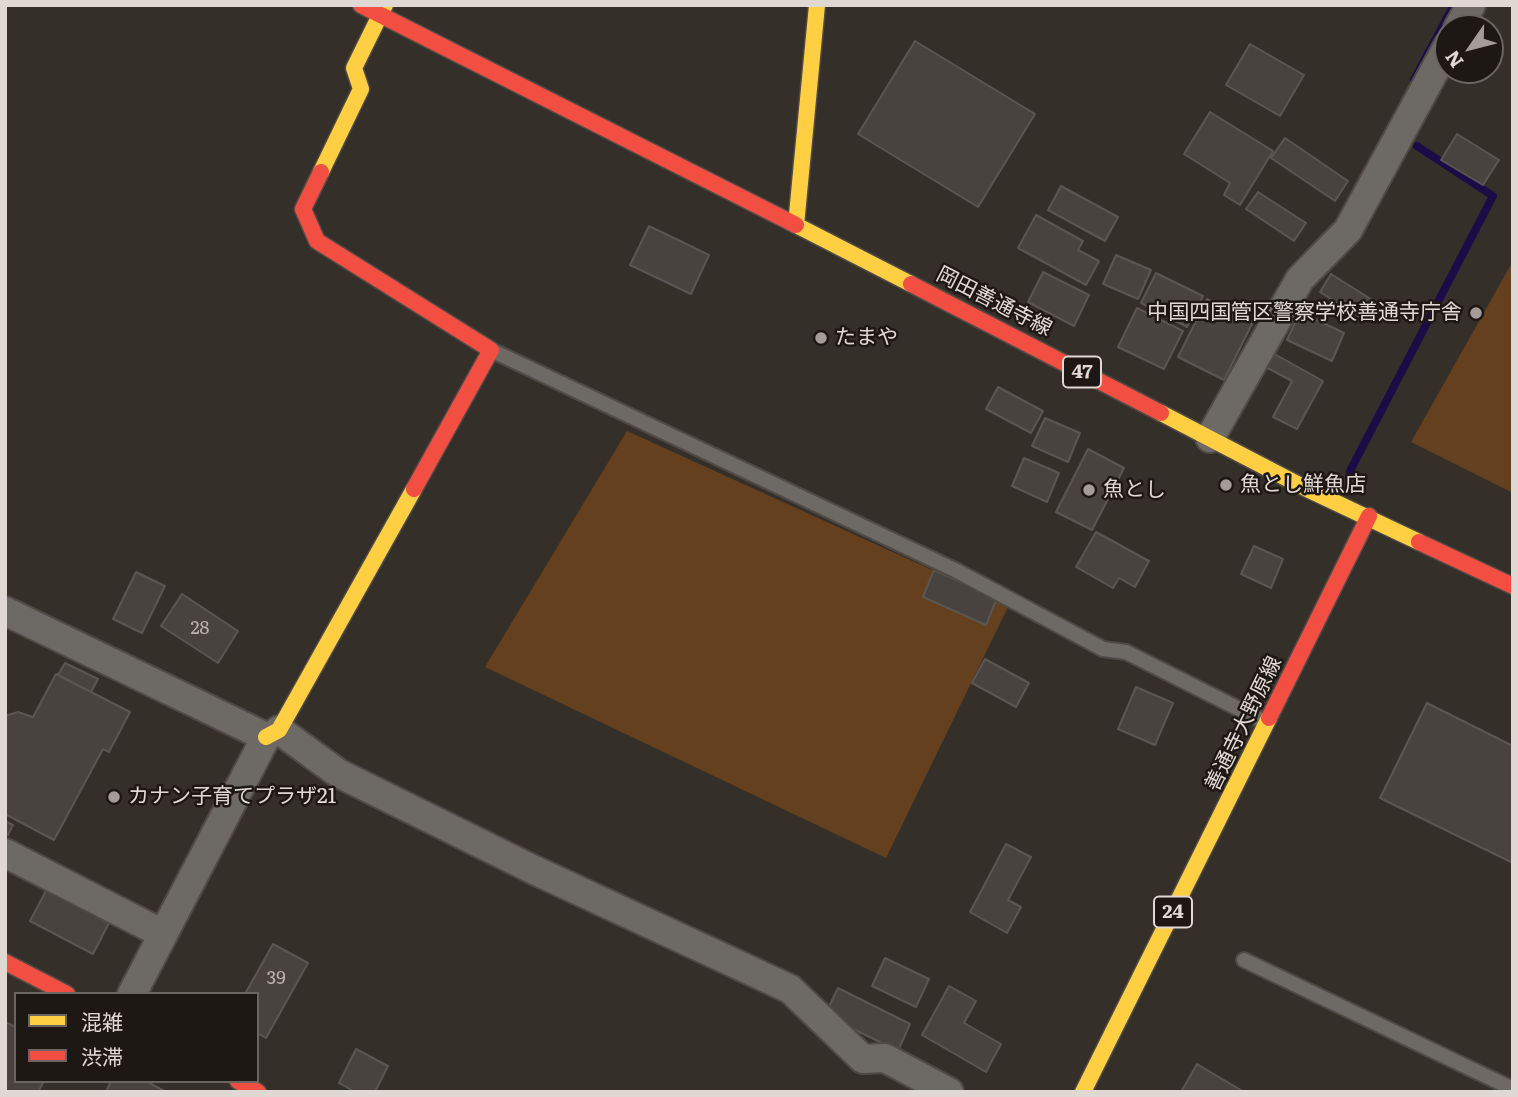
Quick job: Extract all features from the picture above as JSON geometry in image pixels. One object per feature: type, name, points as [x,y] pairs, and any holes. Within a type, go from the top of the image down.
[{"type":"main road","name":"岡田善通寺線","points":[[360,5],[383,10],[1307,489],[1370,516]]},
{"type":"main road","points":[[796,225],[817,5]]},
{"type":"main road","points":[[272,734],[492,350],[317,241],[303,209],[361,89],[354,68],[383,10]]},
{"type":"main road","points":[[1370,516],[1513,586]]},
{"type":"main road","name":"善通寺大野原線","points":[[1083,1092],[1370,516]]},
{"type":"main road","points":[[5,961],[64,992]]},
{"type":"main road","points":[[241,1083],[258,1092]]},
{"type":"street","points":[[1210,438],[1300,279],[1348,230],[1434,72]]},
{"type":"street","points":[[5,611],[272,734],[338,773],[532,869],[790,989],[863,1059],[886,1058],[949,1092]]},
{"type":"street","points":[[133,992],[272,734]]},
{"type":"street","points":[[5,853],[163,934]]},
{"type":"lane","points":[[492,350],[957,571],[1103,649],[1126,652],[1268,723]]},
{"type":"lane","points":[[1244,960],[1513,1089]]},
{"type":"shaded area","points":[[1513,261],[1513,493],[1411,442]]},
{"type":"shaded area","points":[[627,431],[1009,605],[886,858],[485,667]]},
{"type":"building","points":[[915,41],[1035,114],[978,207],[858,134]]},
{"type":"building","points":[[1250,44],[1304,75],[1280,116],[1226,85]]},
{"type":"building","points":[[1210,112],[1273,151],[1240,205],[1224,195],[1230,183],[1184,154]]},
{"type":"building","points":[[1457,134],[1499,160],[1483,185],[1441,160]]},
{"type":"building","points":[[1285,138],[1348,181],[1335,201],[1271,158]]},
{"type":"building","points":[[1061,186],[1118,217],[1105,241],[1048,210]]},
{"type":"building","points":[[1258,192],[1306,223],[1294,241],[1246,209]]},
{"type":"building","points":[[1036,215],[1083,241],[1078,250],[1099,261],[1086,285],[1018,248]]},
{"type":"building","points":[[649,226],[709,255],[691,294],[630,265]]},
{"type":"building","points":[[1116,255],[1151,270],[1138,299],[1103,284]]},
{"type":"building","points":[[1043,272],[1089,295],[1074,326],[1028,302]]},
{"type":"building","points":[[1156,273],[1203,296],[1187,327],[1141,303]]},
{"type":"building","points":[[1331,274],[1377,303],[1366,321],[1320,292]]},
{"type":"building","points":[[1207,299],[1253,322],[1224,380],[1178,357]]},
{"type":"building","points":[[1137,308],[1183,331],[1164,369],[1118,347]]},
{"type":"building","points":[[1300,312],[1344,333],[1332,361],[1287,340]]},
{"type":"building","points":[[1269,351],[1323,381],[1297,429],[1273,417],[1292,381],[1262,365]]},
{"type":"building","points":[[998,387],[1043,411],[1031,433],[986,409]]},
{"type":"building","points":[[1045,418],[1080,433],[1068,462],[1032,446]]},
{"type":"building","points":[[1088,449],[1124,468],[1092,530],[1056,512]]},
{"type":"building","points":[[1024,458],[1059,473],[1047,502],[1012,486]]},
{"type":"building","points":[[1096,532],[1149,561],[1135,587],[1119,578],[1113,588],[1076,567]]},
{"type":"building","points":[[1254,546],[1283,559],[1271,588],[1241,574]]},
{"type":"building","points":[[934,570],[997,598],[986,625],[923,597]]},
{"type":"building","points":[[136,572],[165,586],[142,633],[113,619]]},
{"type":"building","points":[[182,594],[238,631],[218,663],[161,626]]},
{"type":"building","points":[[985,659],[1029,683],[1016,707],[972,683]]},
{"type":"building","points":[[65,663],[98,679],[91,692],[58,675]]},
{"type":"building","points":[[56,674],[130,712],[109,752],[103,749],[54,840],[5,814],[5,716],[18,712],[33,717]]},
{"type":"building","points":[[1136,687],[1173,703],[1155,745],[1118,729]]},
{"type":"building","points":[[1427,703],[1513,746],[1513,863],[1380,798]]},
{"type":"building","points":[[5,821],[13,825],[8,835],[5,833]]},
{"type":"building","points":[[1006,844],[1031,857],[1008,900],[1021,907],[1007,933],[970,912]]},
{"type":"building","points":[[47,889],[109,923],[93,954],[30,921]]},
{"type":"building","points":[[273,944],[308,963],[266,1038],[259,1034],[259,992],[246,992]]},
{"type":"building","points":[[885,958],[929,979],[916,1007],[872,986]]},
{"type":"building","points":[[949,986],[976,1001],[964,1023],[1001,1044],[986,1072],[922,1035]]},
{"type":"building","points":[[838,988],[910,1024],[898,1051],[825,1015]]},
{"type":"building","points":[[5,1022],[14,1026],[14,1083],[43,1083],[38,1092],[5,1092]]},
{"type":"building","points":[[356,1049],[388,1066],[375,1092],[355,1092],[339,1083]]},
{"type":"building","points":[[1197,1064],[1244,1092],[1181,1092]]},
{"type":"building","points":[[110,1083],[150,1083],[166,1092],[106,1092]]},
{"type":"waterway","points":[[1414,80],[1454,5]]},
{"type":"waterway","points":[[1350,471],[1493,196],[1417,146]]},
{"type":"traffic: slow","points":[[321,172],[361,89],[354,68],[385,5]]},
{"type":"traffic: slow","points":[[817,5],[796,225],[911,284]]},
{"type":"traffic: slow","points":[[1161,413],[1307,489],[1419,542]]},
{"type":"traffic: slow","points":[[266,737],[279,730],[414,489]]},
{"type":"traffic: slow","points":[[1083,1092],[1269,718]]},
{"type":"traffic: jam","points":[[361,5],[796,225]]},
{"type":"traffic: jam","points":[[321,172],[303,209],[317,241],[491,350],[414,489]]},
{"type":"traffic: jam","points":[[911,284],[1161,413]]},
{"type":"traffic: jam","points":[[1269,718],[1369,516]]},
{"type":"traffic: jam","points":[[1419,542],[1513,586]]},
{"type":"traffic: jam","points":[[5,962],[63,992]]},
{"type":"traffic: jam","points":[[242,1083],[258,1092]]},
{"type":"place","name":"中国四国管区警察学校善通寺庁舎","points":[[1476,313]]},
{"type":"place","name":"たまや","points":[[821,338]]},
{"type":"place","name":"魚とし鮮魚店","points":[[1226,485]]},
{"type":"place","name":"魚とし","points":[[1089,490]]},
{"type":"place","name":"カナン子育てプラザ21","points":[[114,797]]}]
